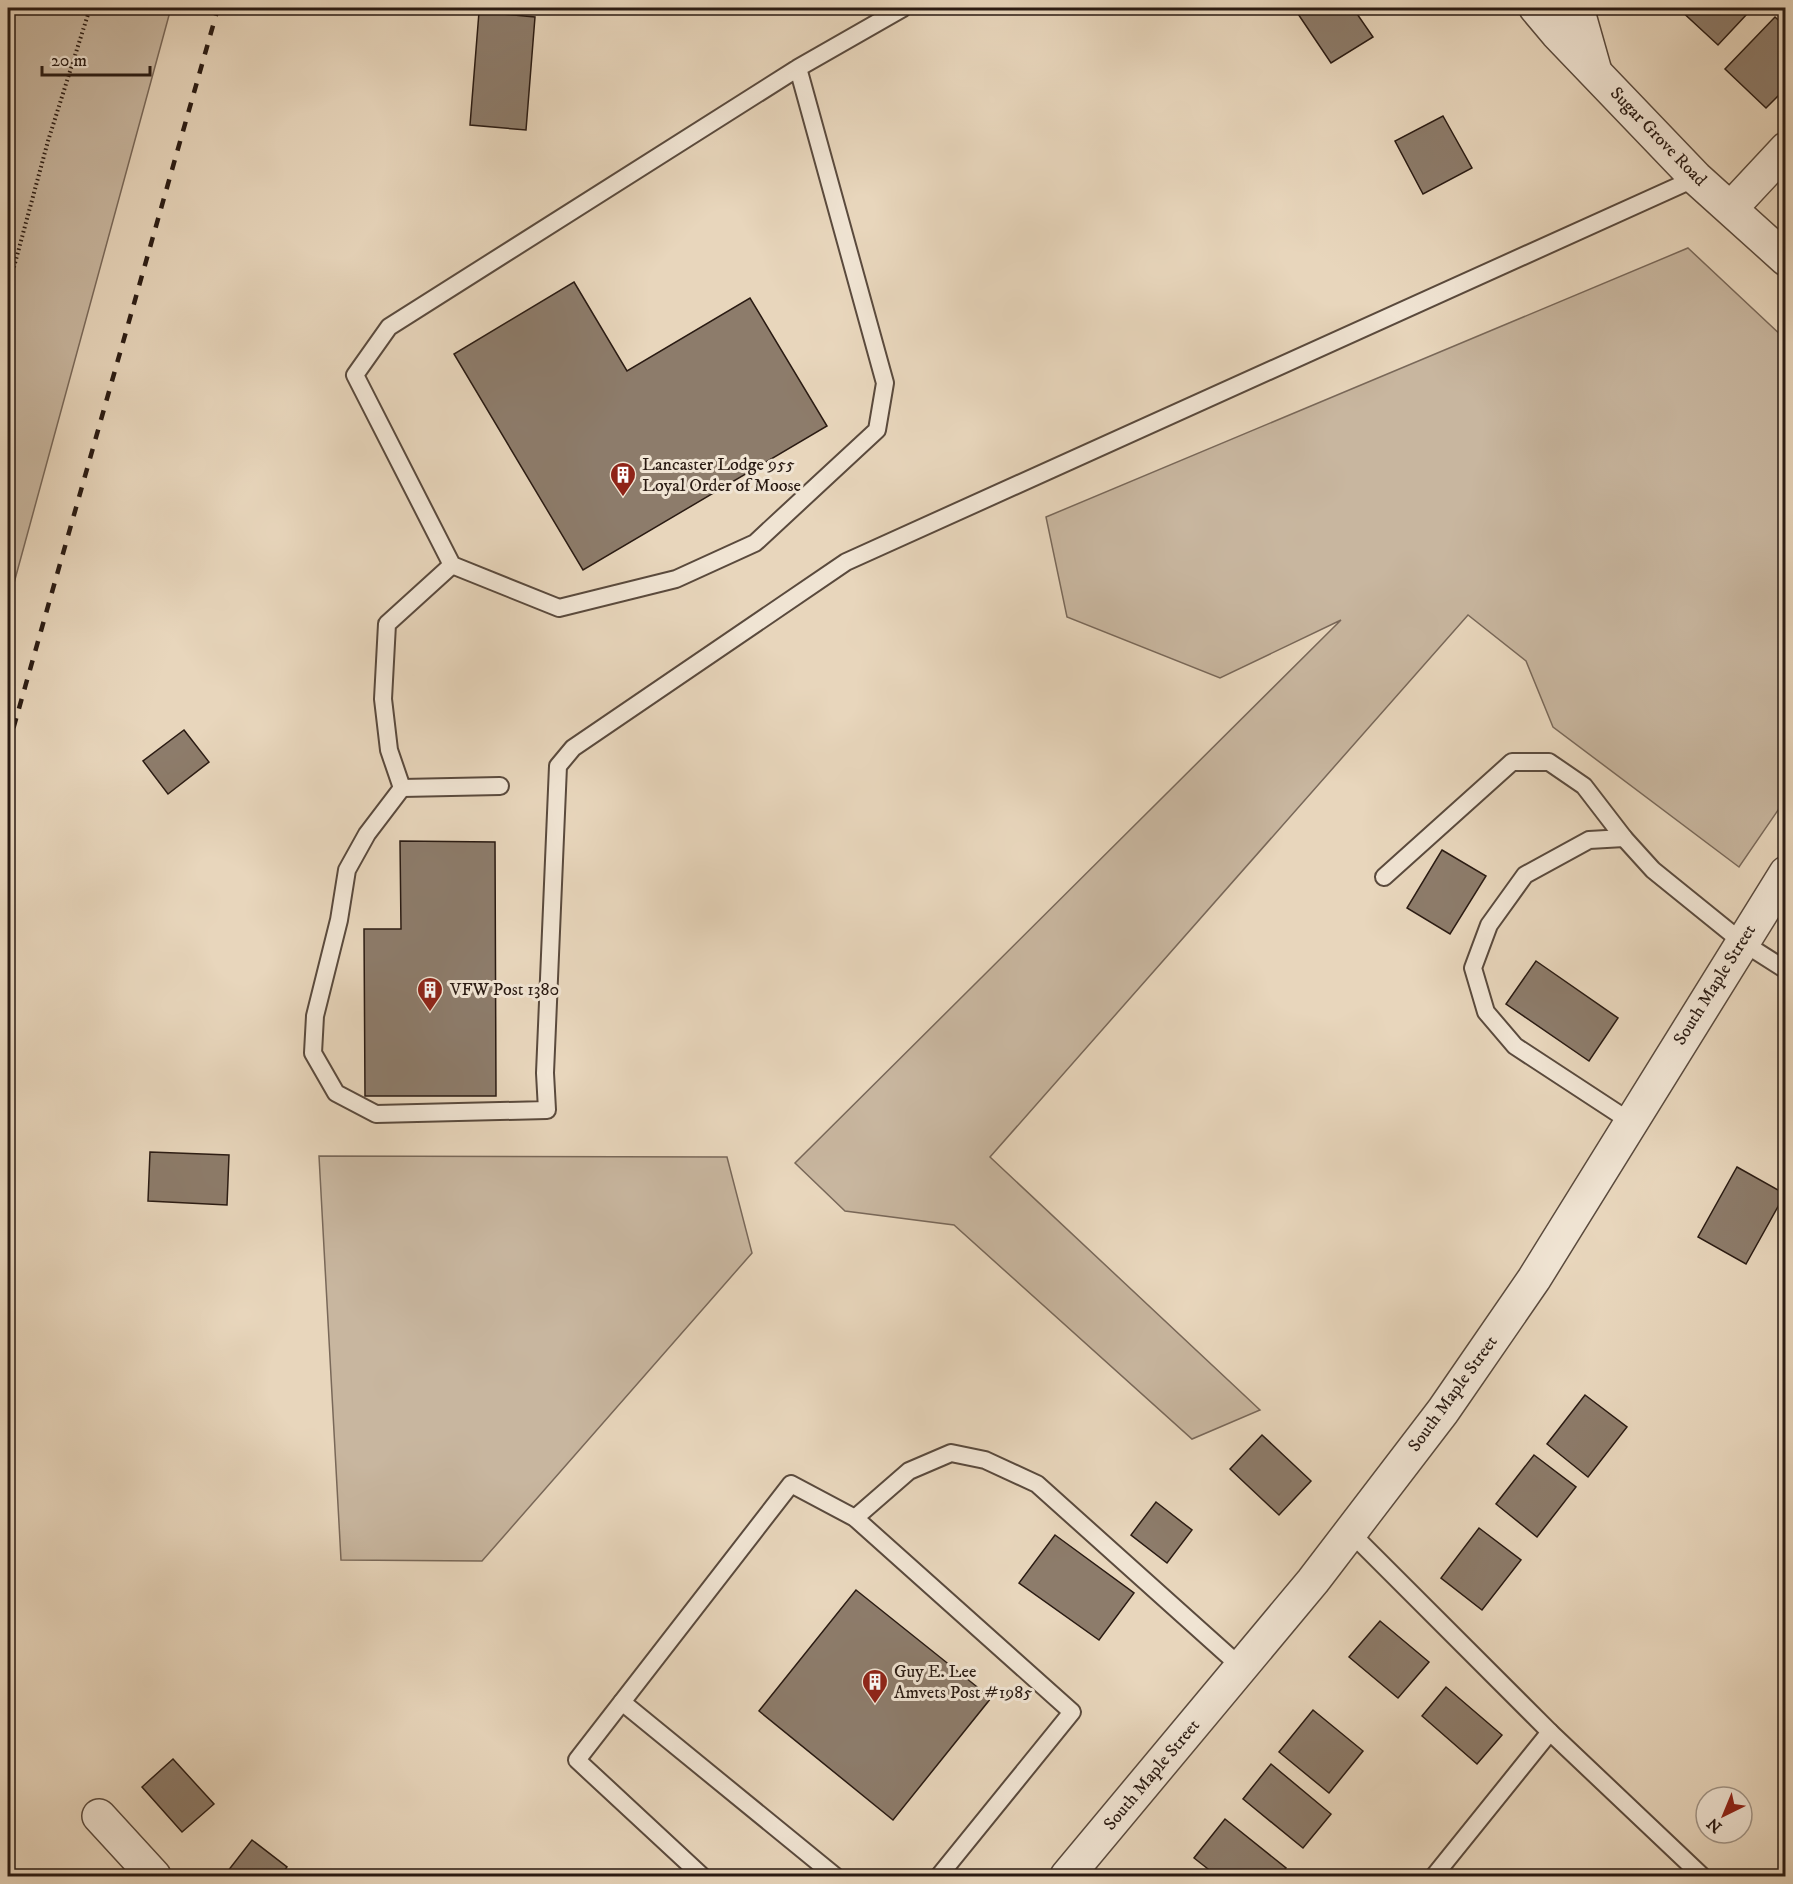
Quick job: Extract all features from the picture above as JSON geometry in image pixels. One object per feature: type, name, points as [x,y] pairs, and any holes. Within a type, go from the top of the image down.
[{"type":"street","name":"Sugar Grove Road","points":[[1536,8],[1557,33],[1696,178],[1785,259]]},
{"type":"street","points":[[1577,8],[1595,73]]},
{"type":"street","points":[[1731,208],[1785,149]]},
{"type":"street","name":"South Maple Street","points":[[1067,1876],[1312,1581],[1443,1412],[1521,1298],[1785,873]]},
{"type":"street","points":[[99,1816],[154,1876]]},
{"type":"lane","points":[[798,68],[885,383],[877,430],[755,543],[676,579],[559,608],[452,565],[355,375],[389,327],[798,68],[903,8]]},
{"type":"lane","points":[[402,789],[368,834],[346,870],[339,920],[315,1017],[313,1053],[336,1092],[376,1114],[547,1110],[545,1073],[558,766],[573,748],[846,562],[1696,178]]},
{"type":"lane","points":[[402,789],[389,750],[383,699],[387,624],[452,565]]},
{"type":"lane","points":[[1384,877],[1512,762],[1549,762],[1584,786],[1624,838],[1653,870],[1742,942],[1785,970]]},
{"type":"lane","points":[[402,789],[500,786]]},
{"type":"lane","points":[[1624,838],[1589,840],[1525,875],[1489,925],[1473,968],[1486,1012],[1515,1046],[1631,1122]]},
{"type":"lane","points":[[855,1518],[909,1471],[951,1453],[985,1460],[1037,1484],[1241,1667]]},
{"type":"lane","points":[[702,1876],[577,1760],[791,1484],[855,1518],[1072,1712],[939,1876]]},
{"type":"lane","points":[[1350,1532],[1550,1732],[1702,1876]]},
{"type":"lane","points":[[622,1702],[835,1876]]},
{"type":"lane","points":[[1434,1876],[1550,1732]]},
{"type":"path","points":[[8,289],[48,141],[90,8]]},
{"type":"shaded area","points":[[8,8],[171,8],[8,605]]},
{"type":"shaded area","points":[[1688,248],[1785,339],[1785,800],[1739,867],[1553,727],[1526,661],[1468,615],[990,1157],[1260,1410],[1192,1439],[954,1225],[845,1211],[795,1163],[1341,620],[1220,678],[1067,617],[1046,517]]},
{"type":"shaded area","points":[[319,1156],[727,1157],[752,1253],[482,1561],[341,1560]]},
{"type":"building","points":[[1294,8],[1353,8],[1373,37],[1331,63]]},
{"type":"building","points":[[1678,8],[1741,8],[1747,14],[1718,45]]},
{"type":"building","points":[[479,12],[535,17],[526,130],[470,125]]},
{"type":"building","points":[[1775,17],[1786,27],[1786,88],[1766,108],[1725,69]]},
{"type":"building","points":[[1443,116],[1472,168],[1423,194],[1395,141]]},
{"type":"building","name":"Lancaster Lodge 955 Loyal Order of Moose","points":[[574,282],[627,371],[750,298],[827,426],[583,570],[454,354]]},
{"type":"building","points":[[184,730],[209,762],[168,794],[143,761]]},
{"type":"building","name":"VFW Post 1380","points":[[400,841],[495,842],[496,1096],[365,1096],[364,929],[401,929]]},
{"type":"building","points":[[1442,850],[1486,876],[1450,934],[1407,908]]},
{"type":"building","points":[[1536,961],[1618,1018],[1589,1061],[1506,1004]]},
{"type":"building","points":[[150,1152],[229,1155],[227,1205],[148,1201]]},
{"type":"building","points":[[1737,1167],[1785,1194],[1746,1264],[1698,1237]]},
{"type":"building","points":[[1585,1395],[1627,1427],[1588,1477],[1547,1444]]},
{"type":"building","points":[[1262,1435],[1311,1481],[1279,1515],[1230,1469]]},
{"type":"building","points":[[1534,1455],[1576,1487],[1537,1537],[1496,1504]]},
{"type":"building","points":[[1156,1502],[1192,1530],[1167,1563],[1131,1535]]},
{"type":"building","points":[[1479,1528],[1521,1560],[1482,1610],[1441,1578]]},
{"type":"building","points":[[1055,1535],[1134,1593],[1099,1640],[1019,1583]]},
{"type":"building","name":"Guy E. Lee Amvets Post #1985","points":[[856,1590],[991,1698],[893,1820],[759,1711]]},
{"type":"building","points":[[1380,1621],[1429,1662],[1398,1698],[1349,1657]]},
{"type":"building","points":[[1446,1687],[1502,1735],[1477,1764],[1422,1716]]},
{"type":"building","points":[[1313,1710],[1363,1751],[1329,1793],[1279,1752]]},
{"type":"building","points":[[173,1759],[214,1804],[182,1832],[142,1787]]},
{"type":"building","points":[[1271,1764],[1331,1814],[1303,1848],[1243,1799]]},
{"type":"building","points":[[1225,1819],[1286,1868],[1280,1876],[1217,1876],[1194,1858]]},
{"type":"building","points":[[252,1840],[287,1867],[280,1876],[224,1876]]},
{"type":"railway","points":[[8,747],[218,8]]},
{"type":"place","name":"Lancaster Lodge 955 Loyal Order of Moose","points":[[623,498]]},
{"type":"place","name":"VFW Post 1380","points":[[430,1013]]},
{"type":"place","name":"Guy E. Lee Amvets Post #1985","points":[[875,1705]]}]
